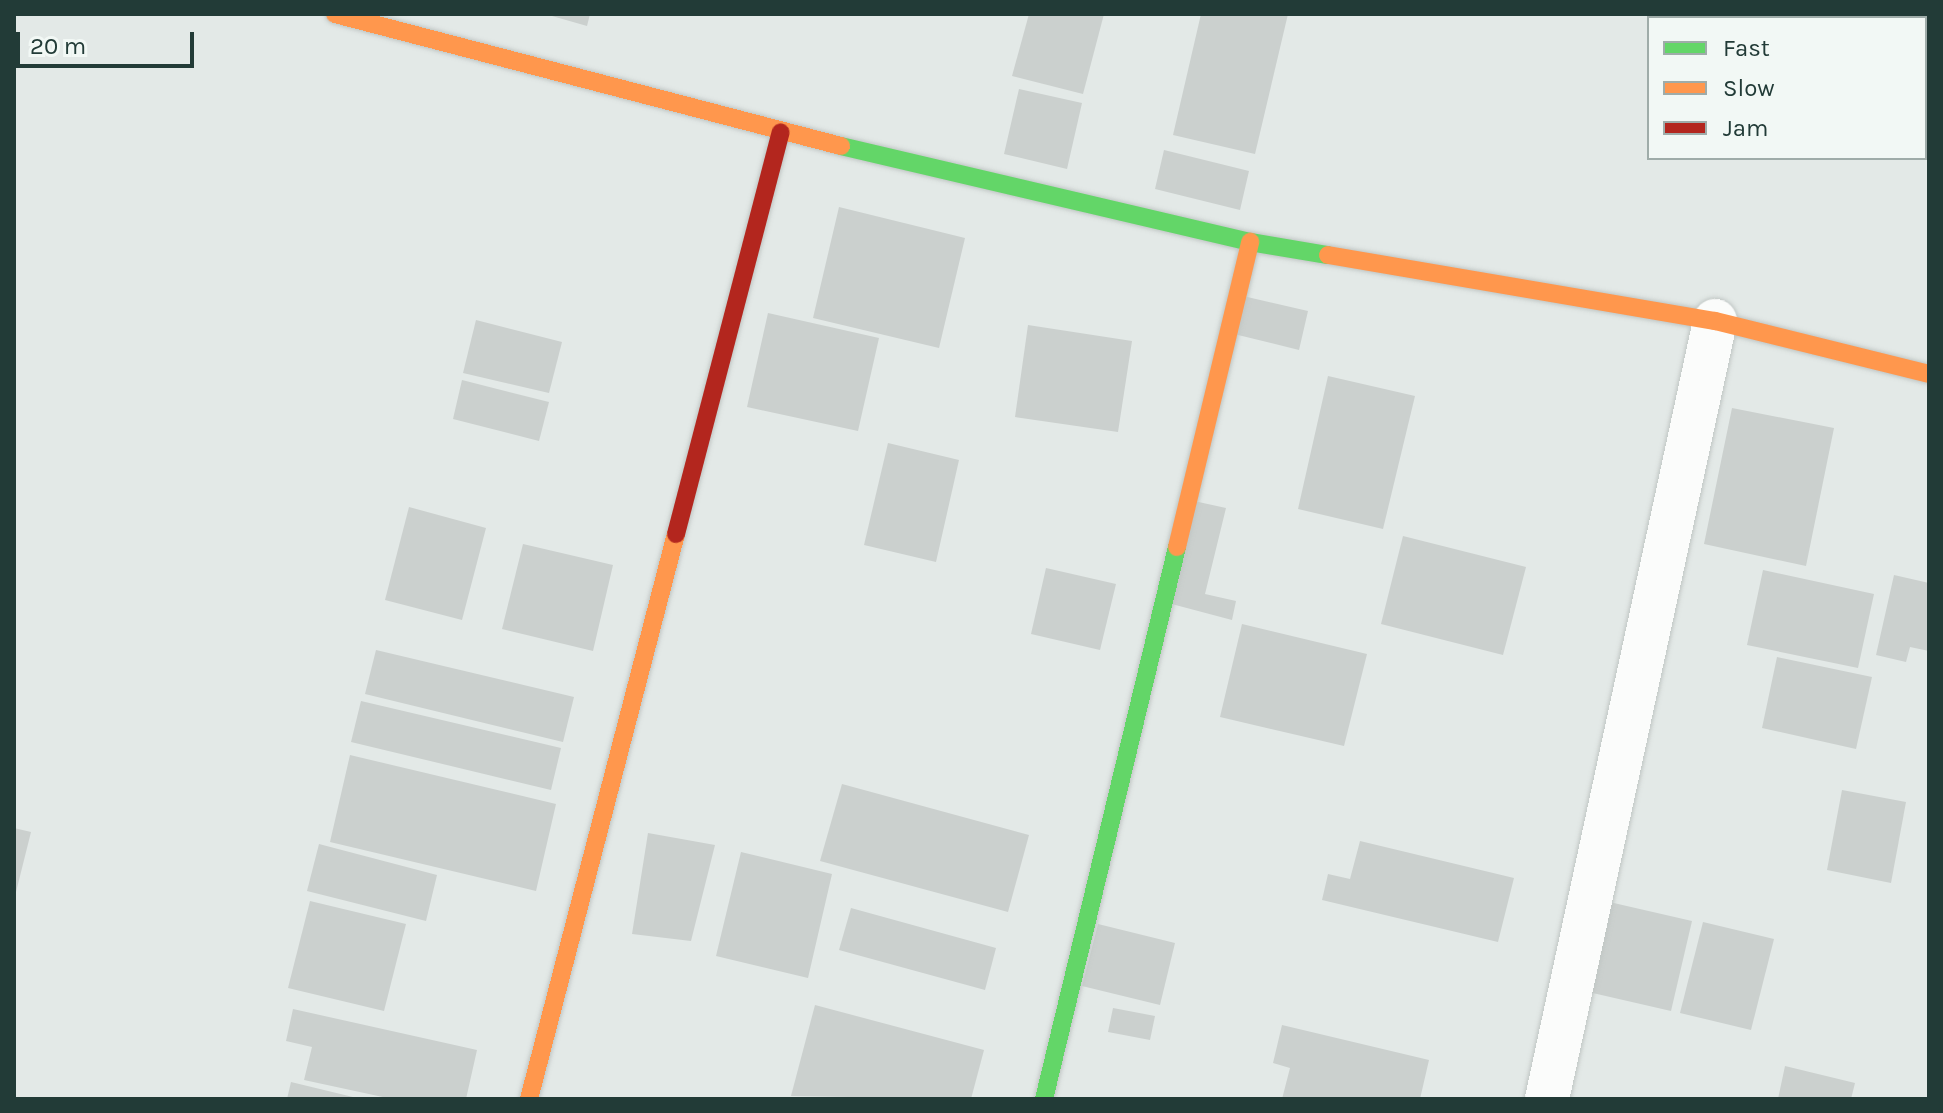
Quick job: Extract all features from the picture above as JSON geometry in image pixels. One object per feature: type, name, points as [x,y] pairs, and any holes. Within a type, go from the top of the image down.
[{"type":"street","points":[[335,14],[781,132],[1250,242],[1715,321],[1929,374]]},
{"type":"street","points":[[529,1099],[781,132]]},
{"type":"street","points":[[1044,1099],[1250,242]]},
{"type":"street","points":[[1547,1099],[1715,321]]},
{"type":"building","points":[[545,14],[590,14],[587,26]]},
{"type":"building","points":[[1029,14],[1104,14],[1083,94],[1012,76]]},
{"type":"building","points":[[1201,14],[1288,14],[1255,154],[1173,135]]},
{"type":"building","points":[[1019,89],[1082,103],[1067,169],[1004,154]]},
{"type":"building","points":[[1164,150],[1249,171],[1240,210],[1155,189]]},
{"type":"building","points":[[839,207],[965,238],[939,348],[813,318]]},
{"type":"building","points":[[1243,296],[1308,311],[1299,350],[1234,334]]},
{"type":"building","points":[[768,313],[879,338],[858,431],[747,407]]},
{"type":"building","points":[[476,320],[562,342],[549,393],[463,373]]},
{"type":"building","points":[[1028,325],[1132,341],[1118,432],[1015,417]]},
{"type":"building","points":[[1328,376],[1415,396],[1383,529],[1298,509]]},
{"type":"building","points":[[462,380],[549,402],[539,441],[453,419]]},
{"type":"building","points":[[1732,408],[1834,428],[1806,566],[1704,544]]},
{"type":"building","points":[[888,443],[959,460],[936,562],[864,545]]},
{"type":"building","points":[[1194,501],[1226,508],[1205,594],[1236,601],[1232,620],[1168,603]]},
{"type":"building","points":[[409,507],[486,528],[462,620],[385,600]]},
{"type":"building","points":[[1403,536],[1526,567],[1503,655],[1381,624]]},
{"type":"building","points":[[523,544],[613,565],[593,651],[502,629]]},
{"type":"building","points":[[1046,568],[1116,584],[1100,650],[1031,634]]},
{"type":"building","points":[[1763,570],[1874,594],[1858,668],[1747,645]]},
{"type":"building","points":[[1894,575],[1929,583],[1929,651],[1910,647],[1906,662],[1876,655]]},
{"type":"building","points":[[1242,624],[1367,654],[1344,746],[1220,717]]},
{"type":"building","points":[[376,650],[574,697],[563,742],[365,694]]},
{"type":"building","points":[[1777,657],[1872,677],[1856,749],[1762,728]]},
{"type":"building","points":[[361,701],[561,748],[551,790],[351,742]]},
{"type":"building","points":[[350,755],[556,804],[536,891],[330,842]]},
{"type":"building","points":[[842,784],[1029,835],[1008,912],[820,861]]},
{"type":"building","points":[[1842,790],[1906,802],[1891,883],[1827,870]]},
{"type":"building","points":[[14,828],[31,832],[15,896],[14,895]]},
{"type":"building","points":[[648,833],[715,845],[691,941],[632,934]]},
{"type":"building","points":[[1360,841],[1514,878],[1498,942],[1322,900],[1328,874],[1350,879]]},
{"type":"building","points":[[319,844],[437,875],[426,921],[307,891]]},
{"type":"building","points":[[741,852],[832,874],[808,978],[716,956]]},
{"type":"building","points":[[310,901],[406,924],[384,1011],[288,988]]},
{"type":"building","points":[[1605,901],[1692,921],[1671,1011],[1584,991]]},
{"type":"building","points":[[851,908],[996,948],[985,990],[839,950]]},
{"type":"building","points":[[1703,922],[1774,939],[1751,1030],[1680,1013]]},
{"type":"building","points":[[1098,924],[1175,943],[1160,1005],[1082,986]]},
{"type":"building","points":[[815,1005],[984,1050],[971,1099],[791,1096]]},
{"type":"building","points":[[1113,1008],[1155,1016],[1150,1040],[1108,1032]]},
{"type":"building","points":[[293,1009],[477,1050],[466,1099],[392,1099],[304,1080],[312,1047],[286,1041]]},
{"type":"building","points":[[1282,1025],[1429,1060],[1420,1099],[1282,1099],[1290,1068],[1273,1063]]},
{"type":"building","points":[[1785,1066],[1855,1083],[1851,1099],[1778,1099]]},
{"type":"building","points":[[291,1082],[357,1098],[357,1099],[287,1099]]},
{"type":"traffic: fast","points":[[841,146],[1250,242],[1328,255]]},
{"type":"traffic: fast","points":[[1044,1099],[1177,547]]},
{"type":"traffic: slow","points":[[335,14],[841,146]]},
{"type":"traffic: slow","points":[[1177,547],[1250,242]]},
{"type":"traffic: slow","points":[[1328,255],[1715,321],[1929,374]]},
{"type":"traffic: slow","points":[[529,1099],[676,534]]},
{"type":"traffic: jam","points":[[676,534],[781,132]]}]
